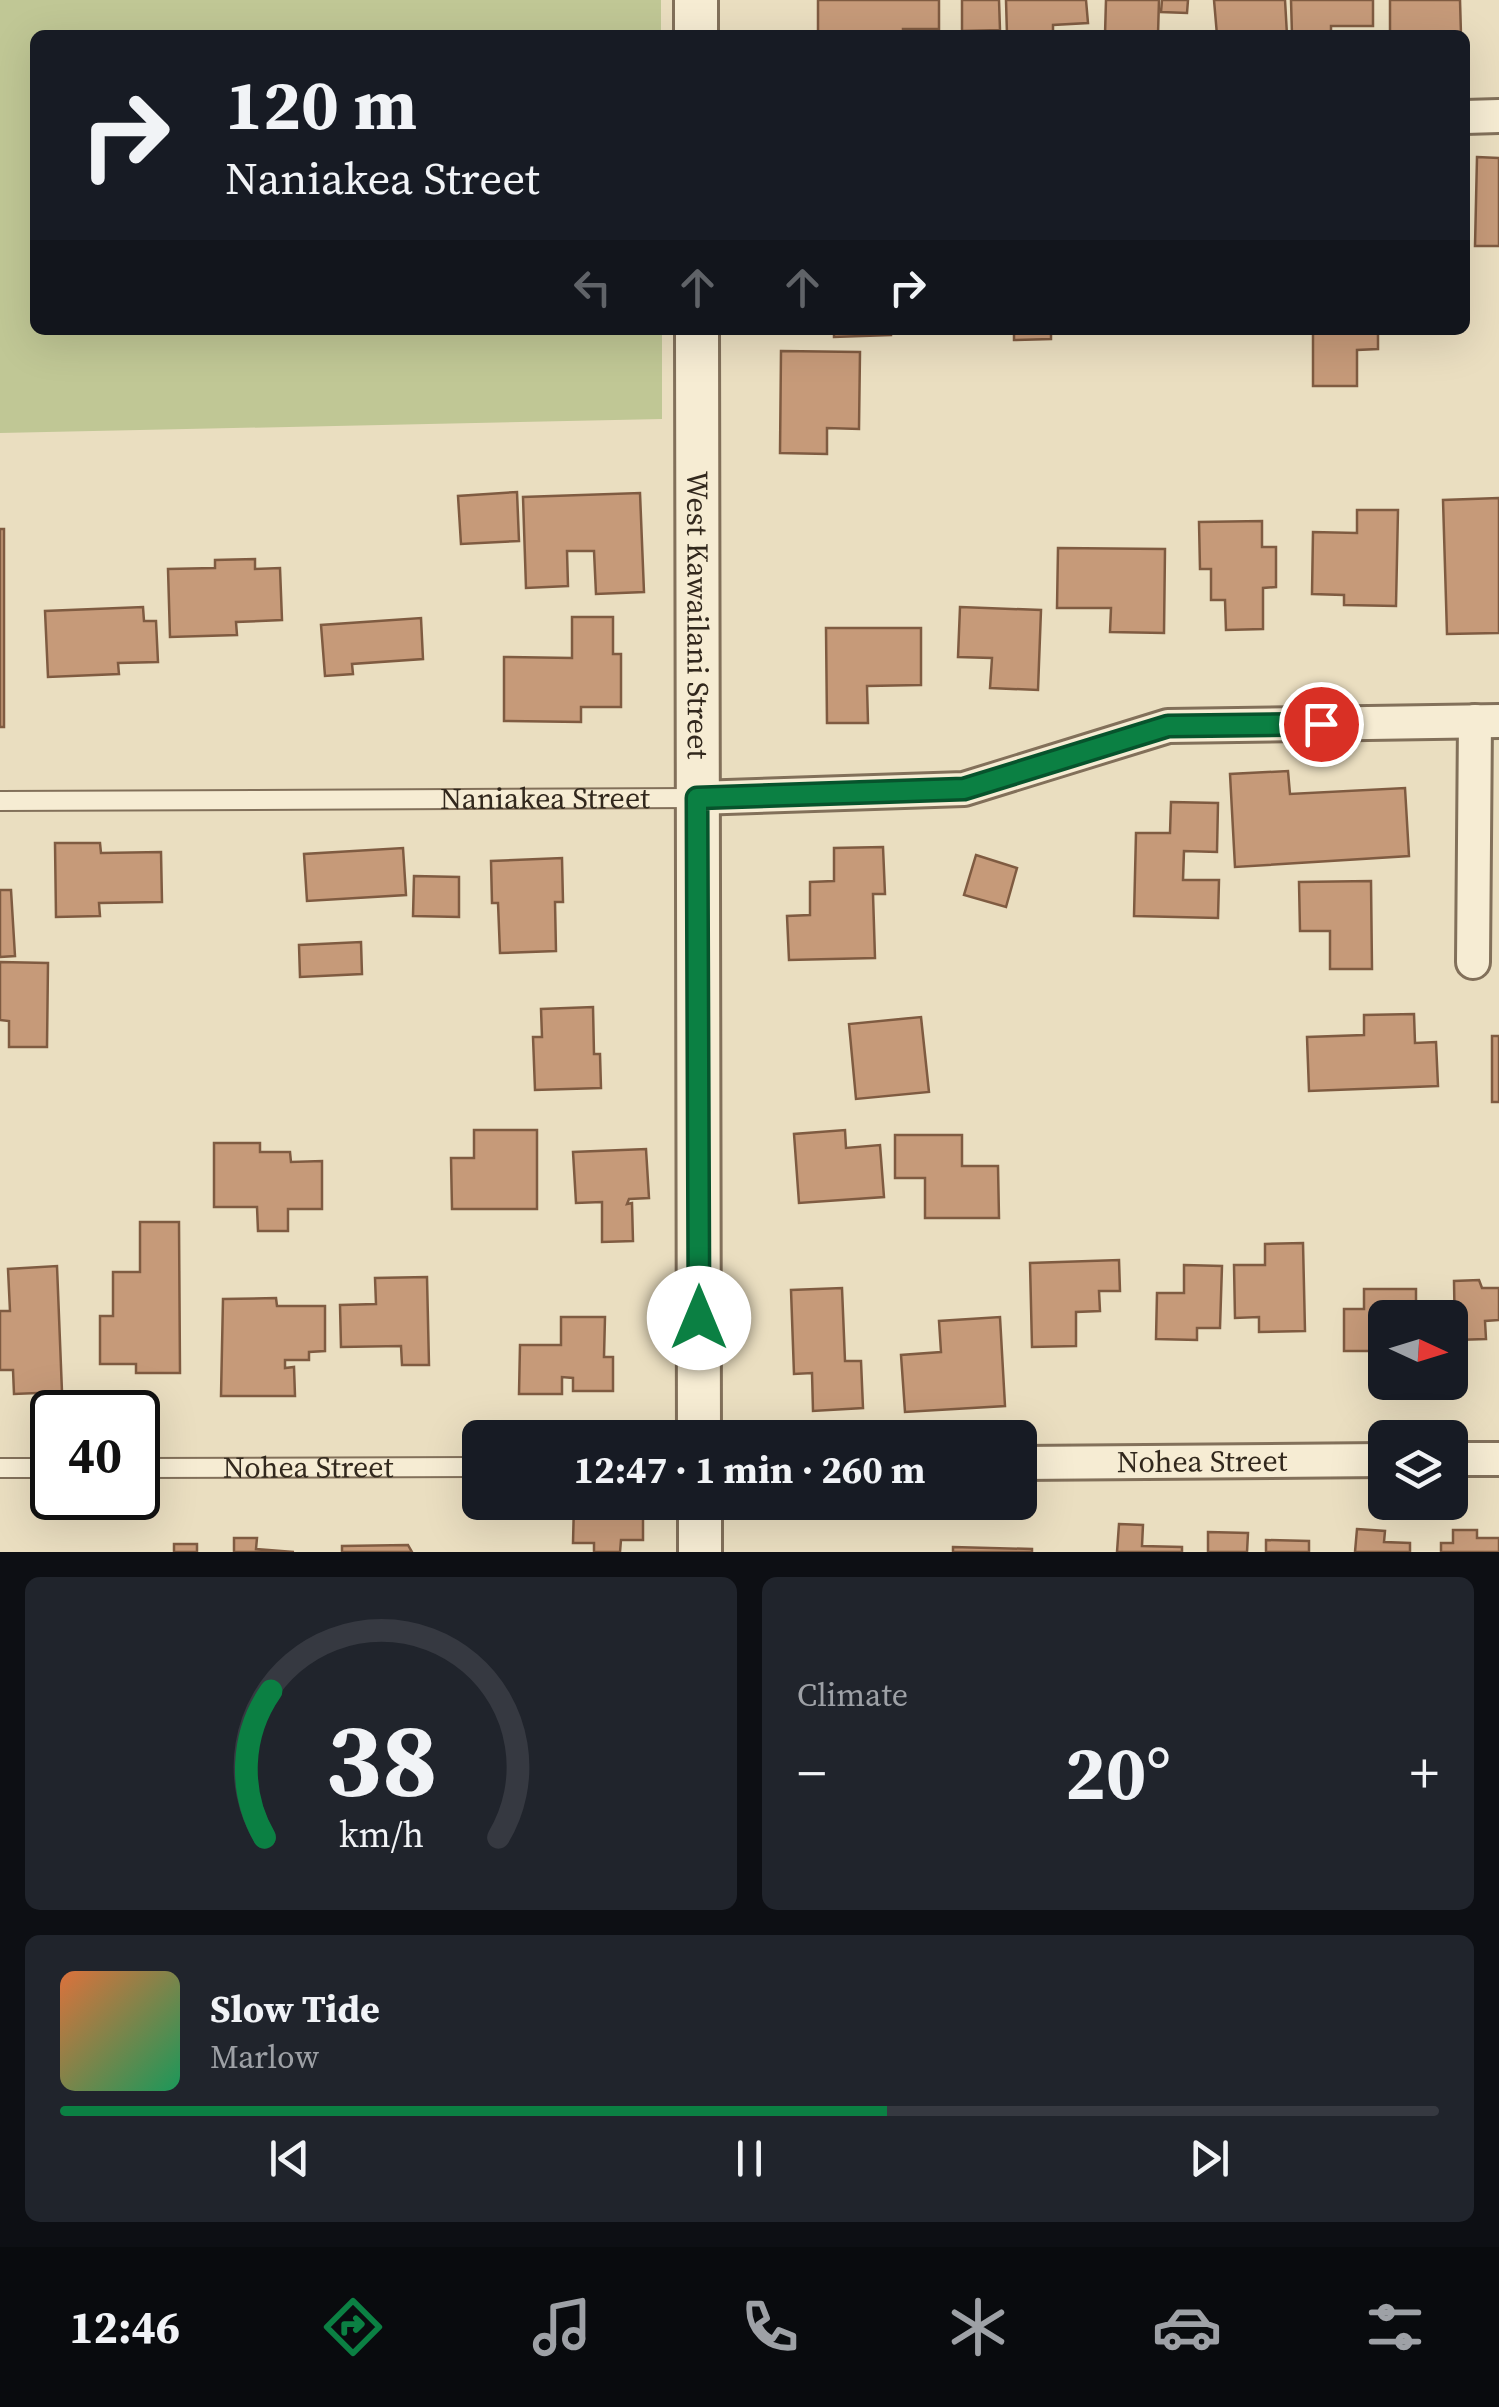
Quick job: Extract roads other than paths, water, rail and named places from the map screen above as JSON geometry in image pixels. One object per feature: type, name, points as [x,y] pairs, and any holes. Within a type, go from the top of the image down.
[{"type":"street","points":[[696,0],[696,30]]},
{"type":"street","points":[[1470,116],[1499,116]]},
{"type":"street","name":"West Kawailani Street","points":[[697,335],[700,1420]]},
{"type":"street","points":[[1473,962],[1487,721]]},
{"type":"street","name":"Naniakea Street","points":[[697,798],[964,789],[1168,726],[1487,721]]},
{"type":"street","points":[[1468,1459],[1499,1458]]},
{"type":"street","name":"Nohea Street","points":[[1037,1463],[1368,1460]]},
{"type":"street","points":[[700,1520],[700,1552]]},
{"type":"lane","name":"Naniakea Street","points":[[0,801],[697,798]]},
{"type":"lane","name":"Nohea Street","points":[[160,1468],[462,1467]]},
{"type":"lane","points":[[0,1468],[30,1468]]}]
